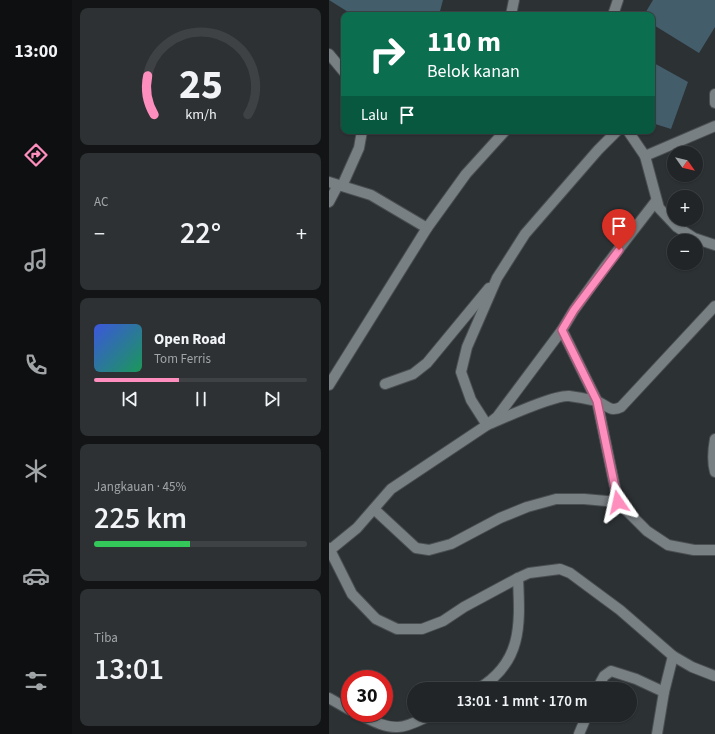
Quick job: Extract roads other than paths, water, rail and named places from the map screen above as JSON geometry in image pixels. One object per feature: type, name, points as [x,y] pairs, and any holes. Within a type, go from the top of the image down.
[{"type":"street","points":[[512,12],[514,0]]},
{"type":"street","points":[[614,12],[618,0]]},
{"type":"street","points":[[329,54],[341,68]]},
{"type":"street","points":[[715,94],[715,103]]},
{"type":"street","points":[[645,156],[715,126]]},
{"type":"street","points":[[329,202],[336,185],[359,148],[361,134]]},
{"type":"street","points":[[329,385],[427,228],[466,174],[502,134]]},
{"type":"street","points":[[385,384],[413,374],[427,363],[497,278],[525,234],[598,150],[614,134]]},
{"type":"street","points":[[630,134],[645,156],[659,208],[677,227],[694,238],[715,245]]},
{"type":"street","points":[[336,185],[371,196],[427,228]]},
{"type":"street","points":[[656,201],[497,416],[487,425],[391,489],[357,528],[330,549],[352,594],[376,619],[397,629],[422,629],[443,621],[518,578],[529,574],[560,569],[570,573],[620,610],[673,656],[692,667],[715,676]]},
{"type":"street","points":[[487,425],[471,400],[461,372],[467,347],[497,278]]},
{"type":"street","points":[[487,425],[549,400],[567,396],[597,401],[612,409],[621,407],[715,306]]},
{"type":"street","points":[[562,330],[597,401],[618,502],[647,531],[668,546],[693,550],[715,550]]},
{"type":"street","points":[[715,439],[713,451],[713,467],[715,472]]},
{"type":"street","points":[[374,509],[416,548],[429,550],[451,544],[500,518],[527,507],[556,499],[584,499],[618,502]]},
{"type":"street","points":[[489,682],[501,672],[515,646],[519,613],[518,578]]},
{"type":"street","points":[[657,734],[664,692],[673,656]]},
{"type":"street","points":[[601,682],[604,676],[611,671],[636,679],[664,692]]},
{"type":"street","points":[[329,698],[341,705]]},
{"type":"street","points":[[376,722],[398,727],[414,722]]},
{"type":"street","points":[[579,734],[584,722]]}]
